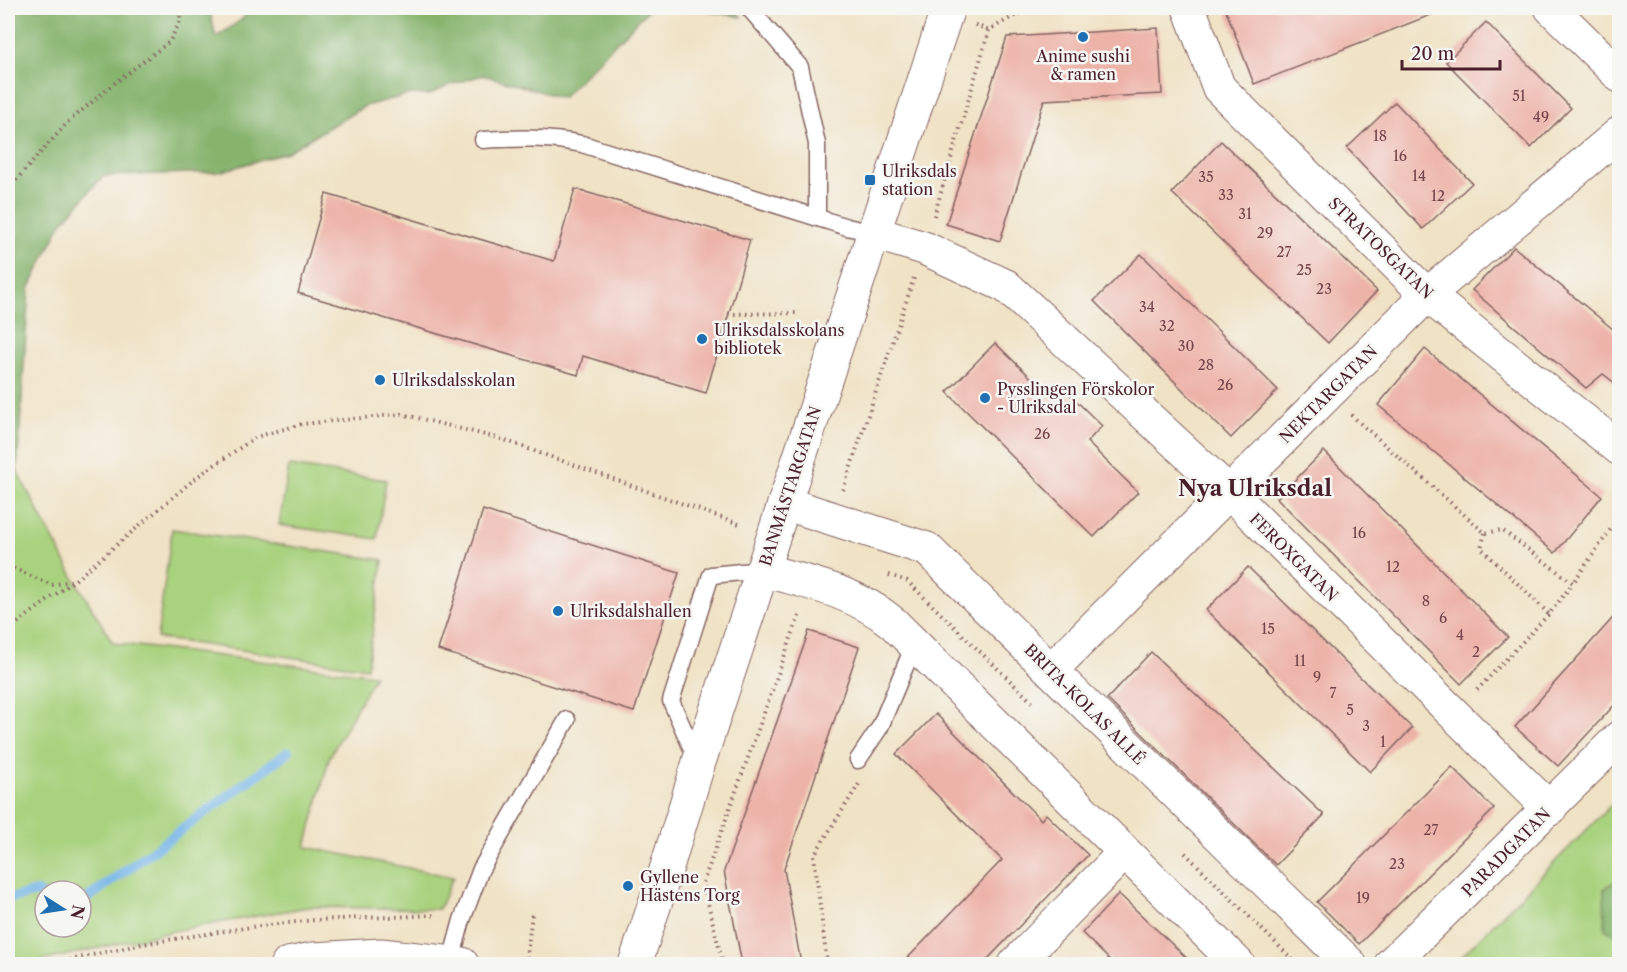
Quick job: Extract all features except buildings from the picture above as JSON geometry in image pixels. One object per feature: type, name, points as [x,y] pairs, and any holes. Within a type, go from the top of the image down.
[{"type":"street","name":"BANMÄSTARGATAN","points":[[635,964],[699,762],[948,8]]},
{"type":"street","name":"STRATOSGATAN","points":[[1189,8],[1220,88],[1427,294],[1620,449]]},
{"type":"street","points":[[1551,8],[1620,76]]},
{"type":"street","name":"NEKTARGATAN","points":[[1051,670],[1427,294],[1620,133]]},
{"type":"street","name":"FEROXGATAN","points":[[874,233],[924,248],[1006,286],[1229,492],[1550,809]]},
{"type":"street","name":"BRITA-KOLAS ALLÉ","points":[[784,503],[927,549],[1350,964]]},
{"type":"street","points":[[762,570],[811,583],[861,601],[878,610],[1238,964]]},
{"type":"street","name":"PARADGATAN","points":[[1391,964],[1550,809],[1620,737]]},
{"type":"street","points":[[1016,964],[1124,853]]},
{"type":"street","points":[[288,964],[313,959],[381,955],[456,964]]},
{"type":"lane","points":[[749,8],[800,67],[817,144],[817,218]]},
{"type":"lane","points":[[483,140],[531,137],[582,144],[817,218],[874,233]]},
{"type":"lane","points":[[699,762],[671,701],[711,575],[762,570]]},
{"type":"lane","points":[[861,768],[914,645]]},
{"type":"lane","points":[[456,964],[462,920],[481,869],[567,720]]},
{"type":"path","points":[[8,189],[68,123],[116,82],[169,42],[179,24],[182,8]]},
{"type":"path","points":[[989,30],[1016,15],[1032,9],[1047,8]]},
{"type":"path","points":[[729,314],[800,313]]},
{"type":"path","points":[[1328,395],[1485,533]]},
{"type":"path","points":[[8,630],[75,580],[198,476],[256,437],[302,424],[402,414],[501,439],[774,536]]},
{"type":"path","points":[[1453,715],[1549,614],[1620,516]]},
{"type":"path","points":[[1485,533],[1502,530],[1573,583]]},
{"type":"path","points":[[1485,533],[1481,548],[1549,614]]},
{"type":"path","points":[[8,566],[52,585],[75,580]]},
{"type":"path","points":[[886,573],[907,581],[1034,704]]},
{"type":"path","points":[[827,964],[814,855],[861,768]]},
{"type":"path","points":[[1179,846],[1297,964]]},
{"type":"path","points":[[526,964],[532,913]]},
{"type":"path","points":[[52,964],[142,944],[315,920],[437,915],[462,920]]},
{"type":"green space","points":[[8,8],[209,8],[216,37],[241,20],[252,8],[650,8],[562,98],[483,75],[450,85],[429,95],[412,94],[365,106],[287,152],[219,172],[103,176],[61,224],[29,289],[17,471],[8,471]]},
{"type":"green space","points":[[702,8],[734,8],[741,17],[713,12]]},
{"type":"green space","points":[[289,466],[386,480],[377,539],[279,525]]},
{"type":"green space","points":[[8,471],[17,471],[75,580],[113,643],[375,675],[329,758],[306,847],[453,877],[439,909],[308,907],[178,930],[28,964],[8,964]]},
{"type":"green space","points":[[172,529],[383,560],[367,668],[157,638]]},
{"type":"green space","points":[[1619,797],[1619,964],[1454,964]]},
{"type":"green space","points":[[1619,879],[1619,937],[1605,929],[1604,889]]},
{"type":"waterway","points":[[93,894],[288,752]]},
{"type":"waterway","points":[[8,899],[33,893]]},
{"type":"place","name":"Anime sushi & ramen","points":[[1083,37]]},
{"type":"place","name":"Ulriksdals station","points":[[870,180]]},
{"type":"place","name":"Ulriksdalsskolans bibliotek","points":[[702,339]]},
{"type":"place","name":"Ulriksdalsskolan","points":[[380,380]]},
{"type":"place","name":"Pysslingen Förskolor - Ulriksdal","points":[[985,398]]},
{"type":"place","name":"Ulriksdalshallen","points":[[558,611]]},
{"type":"place","name":"Gyllene Hästens Torg","points":[[628,886]]},
{"type":"district","name":"Nya Ulriksdal","points":[[1255,488]]}]
